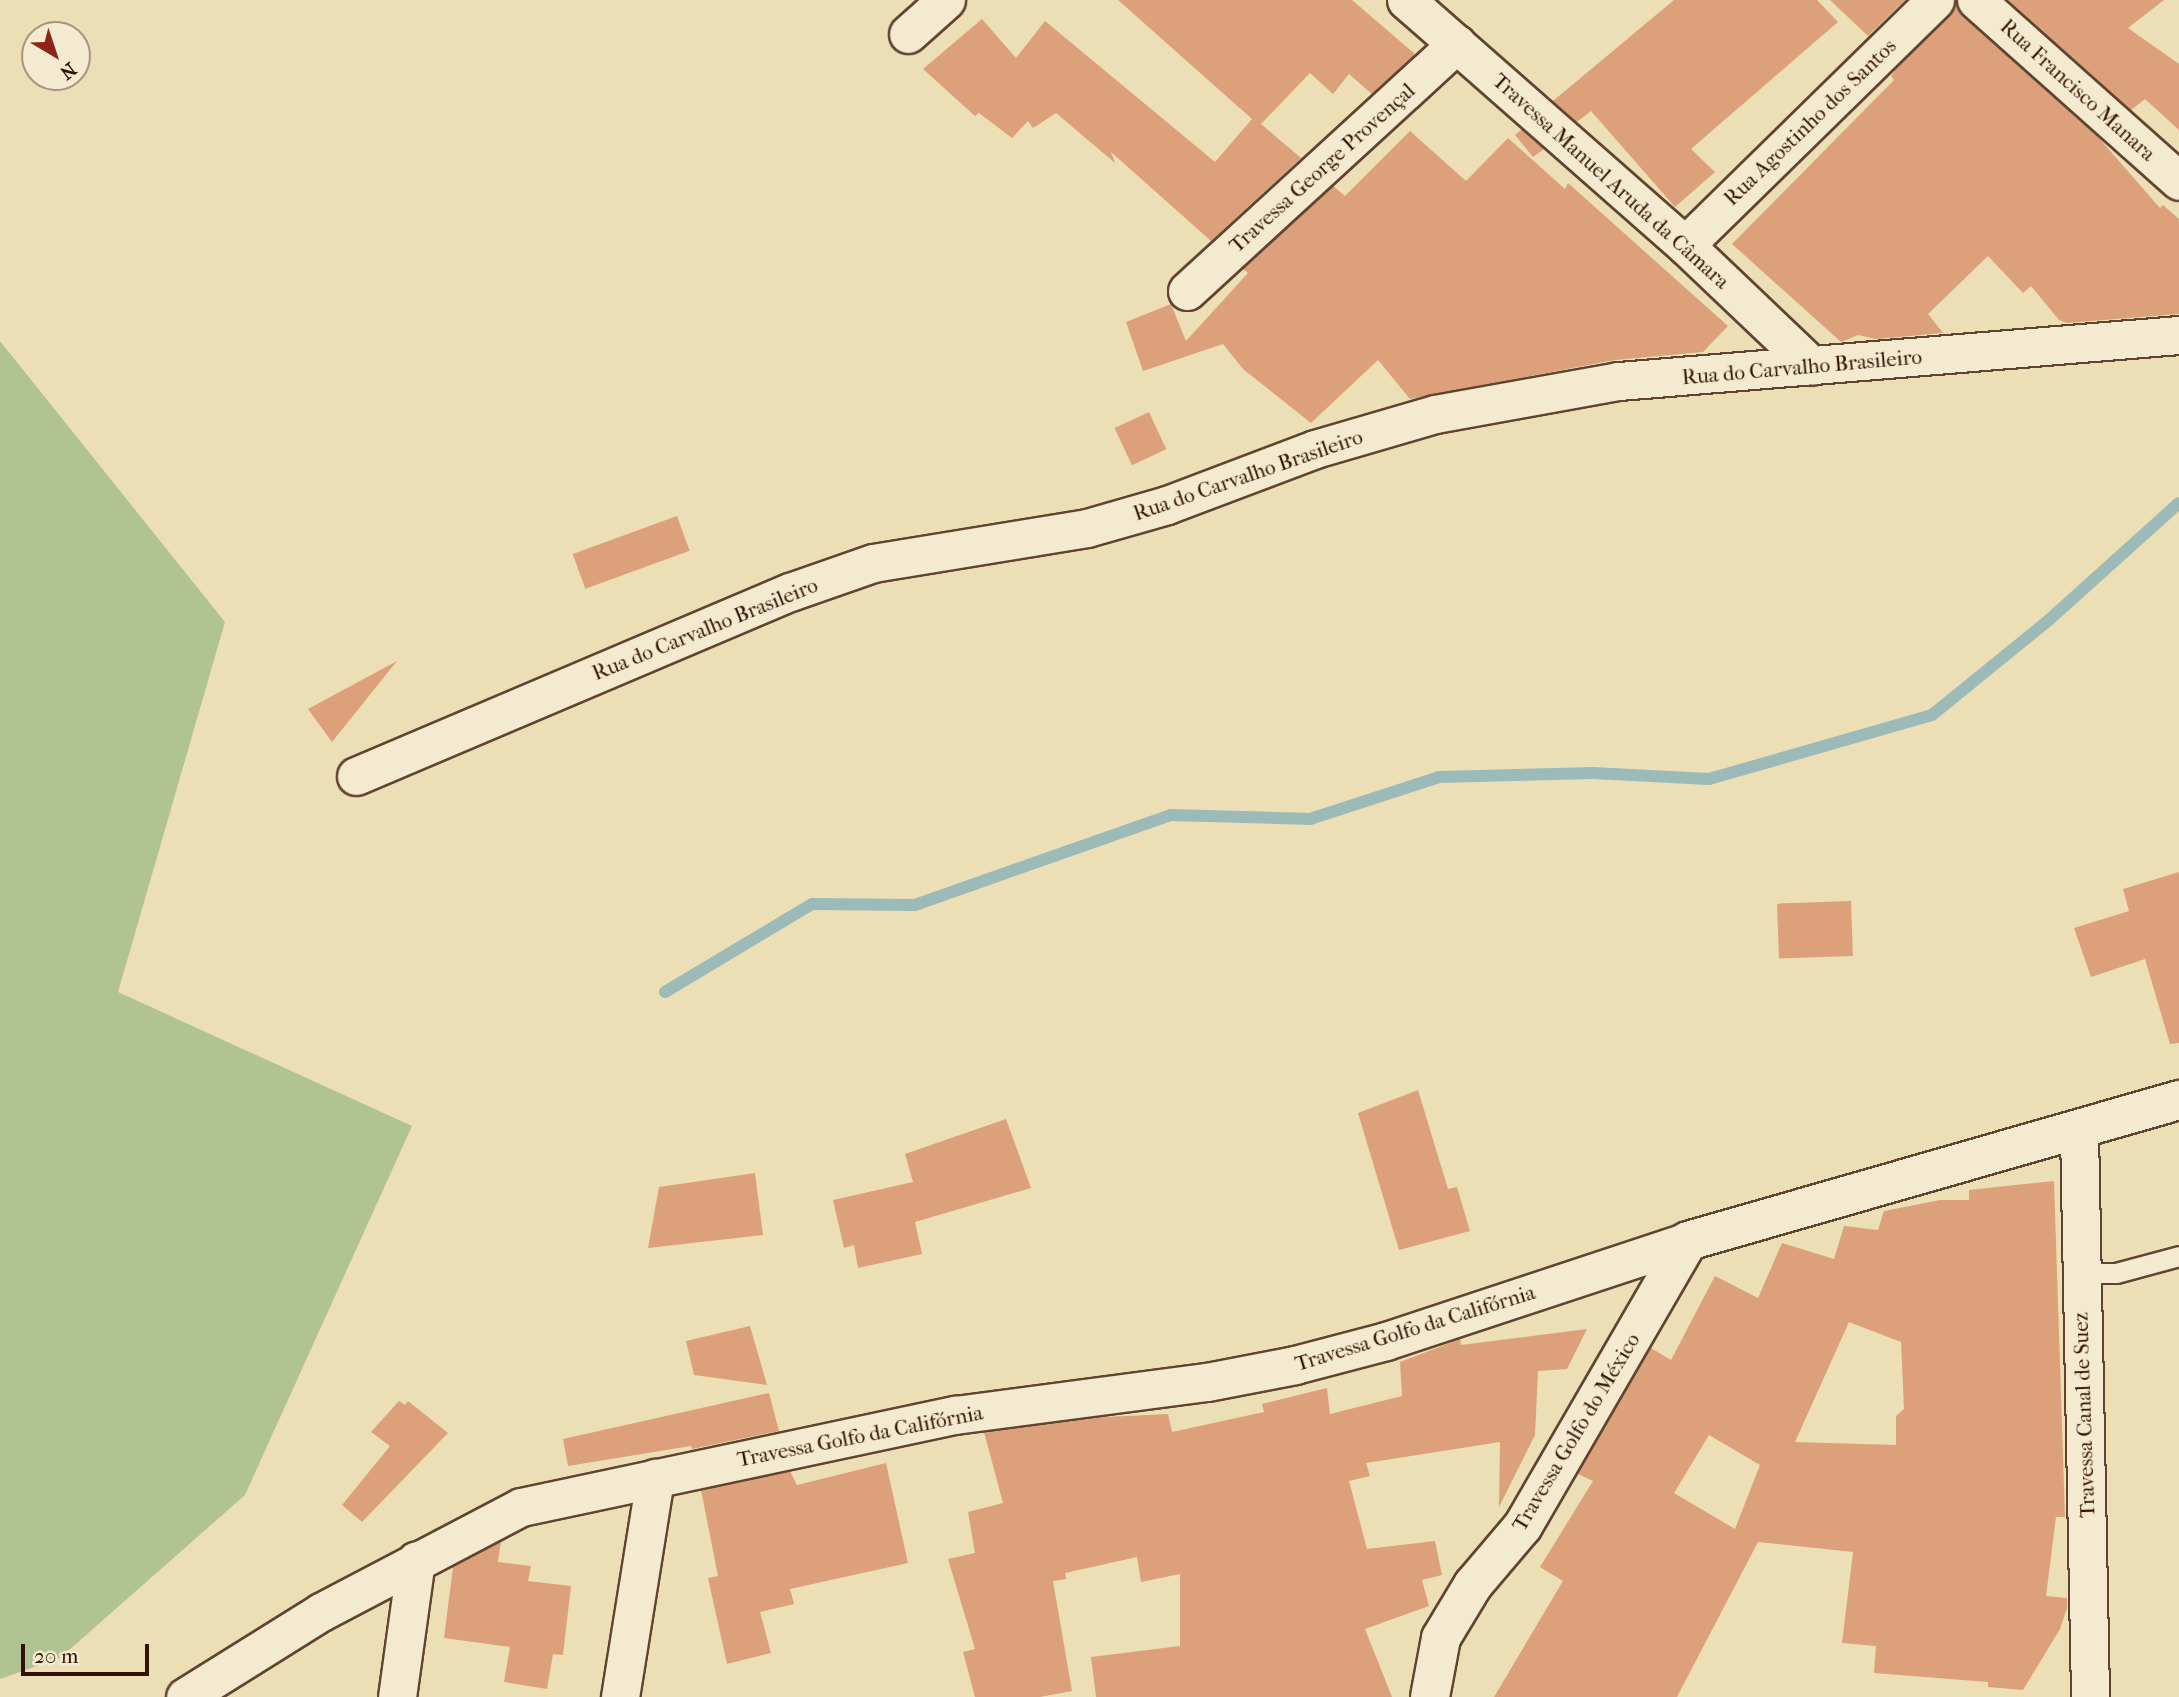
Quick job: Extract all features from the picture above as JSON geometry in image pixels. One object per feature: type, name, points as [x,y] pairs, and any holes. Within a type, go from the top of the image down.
[{"type":"street","points":[[908,34],[946,0]]},
{"type":"street","name":"Travessa Manuel Aruda da Câmara","points":[[1406,0],[1685,244],[1812,366]]},
{"type":"street","name":"Rua Agostinho dos Santos","points":[[1685,244],[1935,0]]},
{"type":"street","name":"Rua Francisco Manara","points":[[1976,0],[2179,181]]},
{"type":"street","name":"Travessa George Provençal","points":[[1187,291],[1457,44]]},
{"type":"street","name":"Rua do Carvalho Brasileiro","points":[[356,776],[790,592],[873,563],[1087,528],[1167,505],[1315,449],[1435,414],[1619,381],[2179,335]]},
{"type":"street","name":"Travessa Golfo da Califórnia","points":[[185,1697],[321,1612],[521,1507],[955,1415],[1207,1382],[1295,1365],[1386,1341],[1688,1241],[2079,1132],[2179,1100]]},
{"type":"street","name":"Travessa Canal de Suez","points":[[2079,1132],[2082,1692]]},
{"type":"street","name":"Travessa Golfo do México","points":[[1430,1697],[1441,1638],[1473,1585],[1523,1527],[1688,1241]]},
{"type":"street","points":[[620,1697],[655,1478]]},
{"type":"street","points":[[397,1697],[416,1560]]},
{"type":"lane","points":[[2080,1273],[2116,1273],[2179,1256]]},
{"type":"green space","points":[[0,341],[225,622],[118,992],[412,1126],[245,1495],[60,1658],[0,1679]]},
{"type":"building","points":[[1118,0],[1352,0],[1415,54],[1372,94],[1349,74],[1333,94],[1310,73],[1261,124],[1301,158],[1211,241],[1111,152],[1115,163],[1056,113],[1033,128],[1028,121],[1012,138],[979,113],[975,116],[923,69],[982,19],[1016,58],[1045,21],[1215,162],[1252,119]]},
{"type":"building","points":[[1674,0],[1817,0],[1838,22],[1691,149],[1715,172],[1675,207],[1591,111],[1577,122],[1553,101]]},
{"type":"building","points":[[1830,0],[1905,0],[1868,36]]},
{"type":"building","points":[[1955,0],[1962,16],[2098,137],[2160,208],[2163,205],[2179,219],[2179,314],[2067,323],[2059,320],[2031,286],[2023,293],[1988,256],[1928,314],[1943,333],[1876,339],[1858,335],[1841,342],[1732,244],[1894,80],[1891,76],[1899,65],[1950,15]]},
{"type":"building","points":[[2008,0],[2164,0],[2128,28],[2179,64],[2179,130],[2145,99],[2131,110]]},
{"type":"building","points":[[1522,129],[1544,149],[1533,157],[1515,135]]},
{"type":"building","points":[[1410,131],[1466,181],[1508,138],[1565,189],[1568,183],[1728,326],[1703,352],[1615,360],[1410,399],[1378,360],[1311,423],[1243,369],[1223,344],[1143,371],[1126,322],[1171,304],[1186,341],[1248,273],[1243,269],[1333,186],[1345,196]]},
{"type":"building","points":[[1149,412],[1166,449],[1132,465],[1115,428]]},
{"type":"building","points":[[677,516],[690,551],[585,589],[573,554]]},
{"type":"building","points":[[397,661],[332,742],[308,709]]},
{"type":"building","points":[[2179,872],[2179,1043],[2170,1044],[2145,959],[2091,977],[2074,928],[2129,911],[2123,889]]},
{"type":"building","points":[[1851,901],[1853,956],[1779,959],[1777,904]]},
{"type":"building","points":[[1418,1090],[1448,1189],[1457,1187],[1470,1231],[1399,1250],[1358,1113]]},
{"type":"building","points":[[1006,1119],[1031,1188],[915,1222],[922,1254],[858,1268],[854,1245],[844,1248],[833,1200],[913,1182],[905,1154]]},
{"type":"building","points":[[755,1173],[763,1235],[648,1248],[659,1187]]},
{"type":"building","points":[[2054,1181],[2065,1517],[2056,1517],[2046,1596],[2067,1598],[2067,1608],[2060,1629],[2023,1690],[1988,1687],[1988,1682],[1874,1673],[1876,1646],[1842,1643],[1853,1552],[1758,1542],[1677,1697],[1494,1697],[1563,1581],[1540,1567],[1593,1481],[1578,1474],[1651,1348],[1671,1360],[1715,1276],[1758,1298],[1782,1243],[1834,1259],[1844,1226],[1878,1230],[1884,1211],[1940,1200],[1969,1200],[1969,1190]],"holes":[[[1849,1322],[1901,1342],[1904,1409],[1896,1416],[1896,1445],[1795,1442]],[[1709,1435],[1760,1465],[1735,1529],[1674,1493]]]},
{"type":"building","points":[[750,1326],[767,1385],[694,1375],[686,1341]]},
{"type":"building","points":[[1587,1329],[1567,1369],[1538,1371],[1535,1435],[1499,1507],[1500,1442],[1366,1463],[1370,1476],[1349,1481],[1367,1549],[1435,1541],[1442,1575],[1422,1580],[1429,1606],[1365,1629],[1392,1697],[1096,1697],[1091,1657],[1180,1646],[1180,1574],[1141,1582],[1137,1557],[1065,1573],[1066,1579],[1053,1581],[1072,1691],[1040,1697],[975,1697],[963,1652],[975,1649],[948,1559],[975,1553],[968,1512],[1003,1503],[984,1432],[1105,1417],[1168,1414],[1172,1432],[1264,1412],[1262,1404],[1327,1388],[1330,1414],[1402,1396],[1400,1362],[1460,1339],[1461,1345]]},
{"type":"building","points":[[769,1393],[779,1431],[692,1449],[691,1446],[568,1466],[563,1439]]},
{"type":"building","points":[[399,1401],[405,1405],[408,1401],[448,1433],[362,1522],[342,1505],[390,1446],[371,1432]]},
{"type":"building","points":[[886,1463],[908,1563],[790,1589],[794,1604],[760,1612],[771,1653],[727,1664],[708,1578],[718,1576],[701,1490],[790,1471],[797,1485]]},
{"type":"building","points":[[501,1541],[498,1562],[531,1566],[528,1581],[571,1586],[563,1655],[553,1654],[547,1689],[504,1682],[510,1647],[444,1638],[453,1567]]},
{"type":"waterway","points":[[665,992],[812,904],[915,905],[1170,815],[1310,819],[1439,777],[1593,773],[1709,779],[1932,715],[2050,619],[2179,503]]}]
